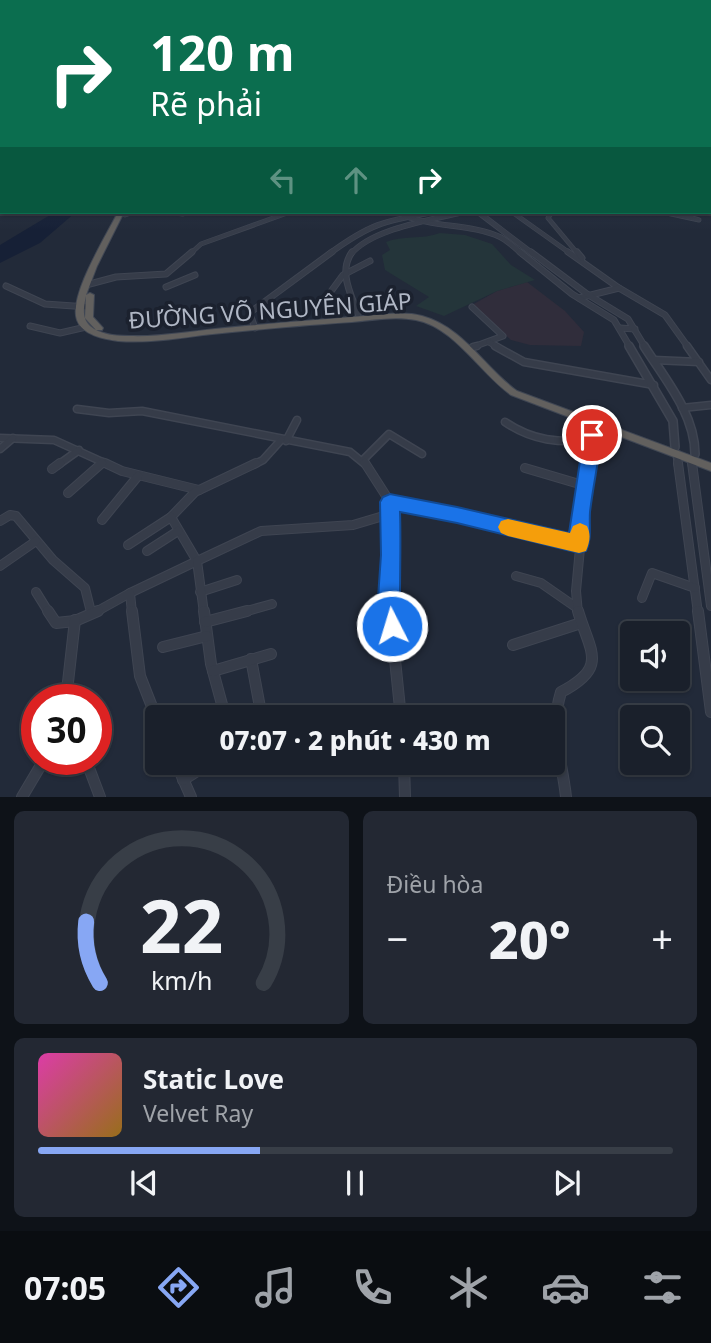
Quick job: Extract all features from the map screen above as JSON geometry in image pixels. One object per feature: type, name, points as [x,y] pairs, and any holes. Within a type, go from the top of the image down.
[{"type":"highway","points":[[86,327],[80,317],[90,285],[126,214]]},
{"type":"highway","name":"ĐƯỜNG VÕ NGUYÊN GIÁP","points":[[84,307],[93,324],[123,334],[419,318],[446,328],[460,340],[492,378],[508,389],[535,402],[693,457],[711,467]]},
{"type":"highway","name":"ĐƯỜNG VÕ NGUYÊN GIÁP","points":[[86,327],[106,336],[139,339],[358,314],[427,315],[451,326],[501,378],[520,390],[676,451]]},
{"type":"highway","name":"ĐƯỜNG VÕ NGUYÊN GIÁP","points":[[693,457],[711,460]]},
{"type":"street","points":[[158,276],[174,270],[190,250],[201,244],[284,214]]},
{"type":"street","points":[[254,326],[250,314],[252,311],[350,238],[375,224],[424,214]]},
{"type":"street","points":[[358,314],[344,271],[346,258],[367,240],[454,214]]},
{"type":"street","points":[[480,214],[621,328],[673,421],[711,712]]},
{"type":"street","points":[[515,214],[620,288],[665,315],[711,380]]},
{"type":"street","points":[[551,214],[548,218],[585,263]]},
{"type":"street","points":[[671,214],[699,220],[680,214]]},
{"type":"street","points":[[408,217],[491,233],[529,255]]},
{"type":"street","points":[[332,290],[344,271],[358,268],[370,261]]},
{"type":"street","points":[[166,288],[195,275]]},
{"type":"street","points":[[90,285],[116,276],[158,276],[177,283]]},
{"type":"street","points":[[6,286],[51,306],[84,307]]},
{"type":"street","points":[[583,297],[620,288]]},
{"type":"street","points":[[583,297],[628,319],[682,408],[695,438],[691,470],[711,606]]},
{"type":"street","points":[[472,307],[503,336],[474,347]]},
{"type":"street","points":[[30,326],[60,333],[86,327]]},
{"type":"street","points":[[621,328],[632,329]]},
{"type":"street","points":[[489,342],[524,362],[654,385]]},
{"type":"street","points":[[654,360],[699,362]]},
{"type":"street","points":[[682,408],[711,405]]},
{"type":"street","points":[[77,409],[110,413],[142,411],[350,452],[363,460],[390,502],[392,555],[389,598],[400,705]]},
{"type":"street","points":[[128,545],[171,517],[199,490],[264,460],[297,420]]},
{"type":"street","points":[[505,422],[528,436],[556,443],[592,439]]},
{"type":"street","points":[[565,797],[565,782],[553,740],[554,724],[561,692],[583,680],[590,670],[592,654],[577,608],[580,514],[594,423]]},
{"type":"street","points":[[363,460],[374,452],[383,436],[389,434],[422,454]]},
{"type":"street","points":[[0,438],[41,437],[79,450],[138,476],[199,490]]},
{"type":"street","points":[[0,449],[13,438]]},
{"type":"street","points":[[52,469],[79,450]]},
{"type":"street","points":[[68,493],[103,462]]},
{"type":"street","points":[[525,468],[586,486]]},
{"type":"street","points":[[102,520],[138,476]]},
{"type":"street","points":[[390,502],[579,544]]},
{"type":"street","points":[[36,592],[56,623],[75,620],[261,531],[353,525],[390,514]]},
{"type":"street","points":[[0,520],[10,515],[16,516],[36,541],[85,588],[92,612]]},
{"type":"street","points":[[171,517],[197,561],[213,671],[222,705]]},
{"type":"street","points":[[147,551],[178,531]]},
{"type":"street","points":[[0,566],[36,541]]},
{"type":"street","points":[[642,598],[652,573],[695,588]]},
{"type":"street","points":[[516,576],[528,576],[540,582],[577,608]]},
{"type":"street","points":[[200,592],[237,580]]},
{"type":"street","points":[[131,593],[141,676],[152,705]]},
{"type":"street","points":[[205,622],[272,604]]},
{"type":"street","points":[[68,684],[75,620]]},
{"type":"street","points":[[513,645],[581,623]]},
{"type":"street","points":[[163,647],[207,636]]},
{"type":"street","points":[[213,671],[271,654]]},
{"type":"street","points":[[251,660],[260,705]]},
{"type":"street","points":[[22,797],[35,775]]},
{"type":"street","points":[[92,775],[100,797]]},
{"type":"street","points":[[181,775],[191,797]]},
{"type":"street","points":[[183,780],[191,775]]},
{"type":"street","points":[[404,775],[405,797]]},
{"type":"shaded area","points":[[440,233],[465,235],[492,244],[511,265],[535,280],[497,291],[444,316],[416,306],[429,297],[385,270],[382,255],[390,250],[386,242]]},
{"type":"shaded area","points":[[527,282],[565,311],[584,332],[581,346],[530,345],[511,340],[472,305],[497,291]]},
{"type":"water","points":[[52,214],[74,214],[40,243],[0,263],[0,245]]},
{"type":"slow traffic","points":[[508,527],[579,544],[580,532]]},
{"type":"route","points":[[392,626],[389,598],[392,555],[390,502],[579,544],[580,514],[592,435]]}]
